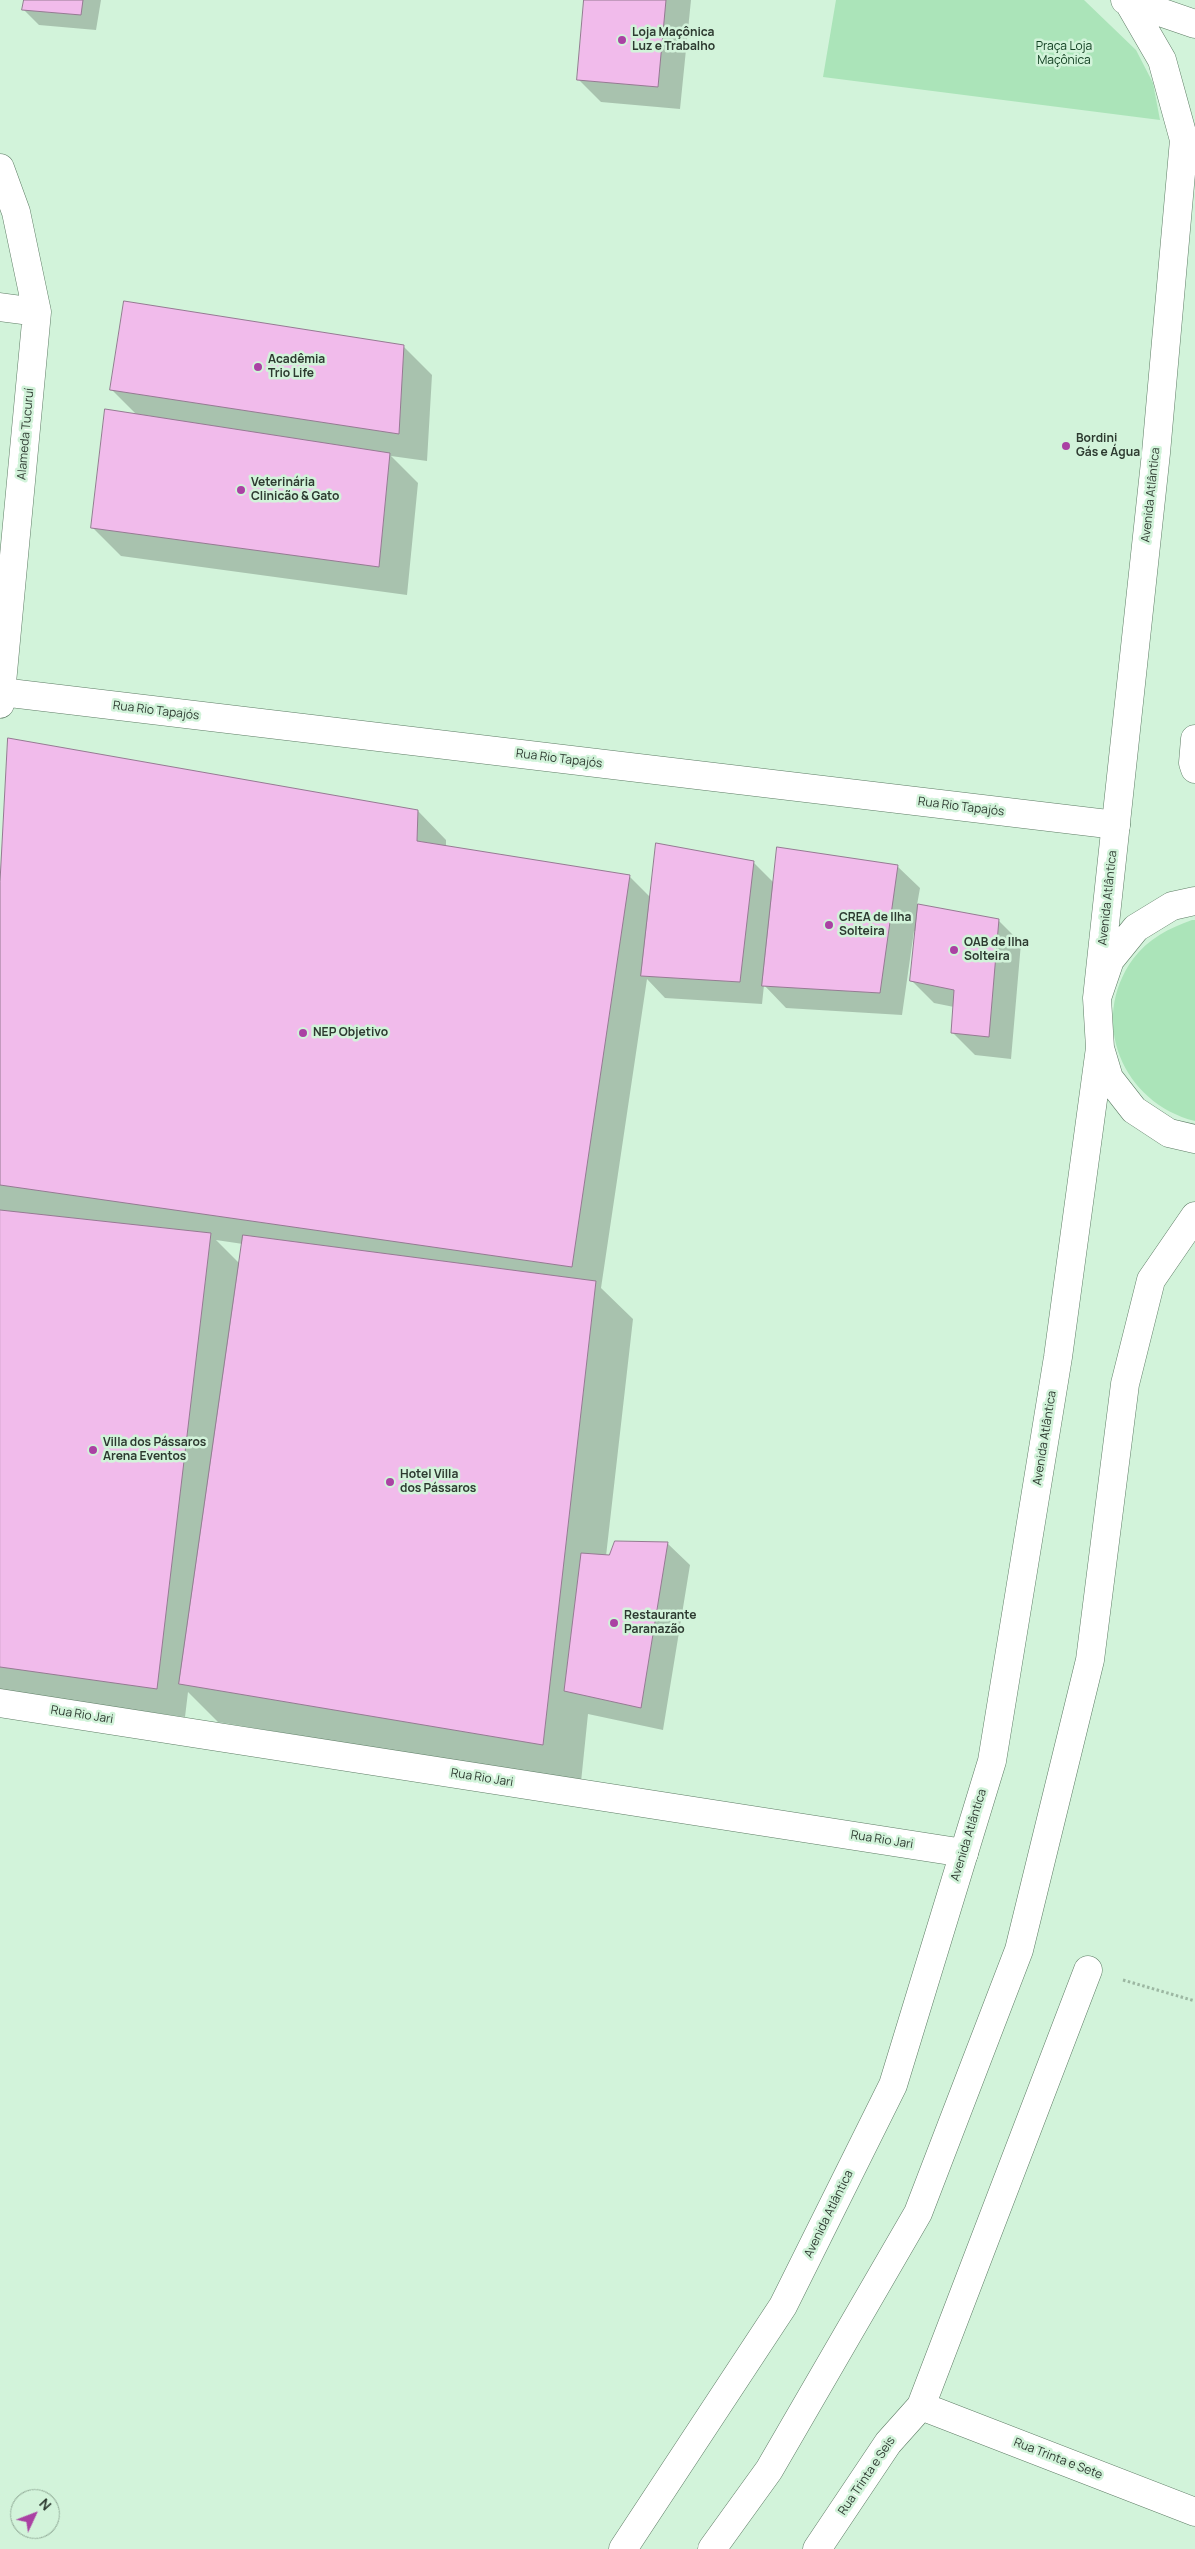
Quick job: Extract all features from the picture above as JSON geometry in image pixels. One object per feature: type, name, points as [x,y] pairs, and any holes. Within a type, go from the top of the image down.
[{"type":"main road","points":[[1127,1],[1195,24]]},
{"type":"main road","name":"Avenida Atlântica","points":[[1097,998],[1156,453],[1184,140],[1162,60],[1127,1]]},
{"type":"main road","name":"Alameda Tucuruí","points":[[0,168],[16,212],[37,312],[1,698]]},
{"type":"main road","points":[[0,307],[37,312]]},
{"type":"main road","name":"Rua Rio Tapajós","points":[[1,698],[1116,825]]},
{"type":"main road","points":[[1195,739],[1193,763],[1195,769]]},
{"type":"main road","points":[[1195,901],[1172,906],[1136,928],[1110,960],[1097,998],[1100,1048],[1109,1078],[1134,1110],[1169,1133],[1195,1139]]},
{"type":"main road","name":"Avenida Atlântica","points":[[623,2549],[783,2306],[893,2085],[992,1761],[1058,1357],[1100,1048]]},
{"type":"main road","points":[[712,2549],[769,2470],[918,2213],[1019,1950],[1090,1660],[1125,1384],[1151,1280],[1195,1216]]},
{"type":"main road","name":"Rua Rio Jari","points":[[0,1702],[964,1853]]},
{"type":"main road","points":[[921,2406],[1088,1970]]},
{"type":"main road","name":"Rua Trinta e Sete","points":[[921,2406],[1195,2512]]},
{"type":"main road","name":"Rua Trinta e Seis","points":[[817,2549],[888,2442],[921,2406]]},
{"type":"green space","name":"Praça Loja Maçônica","points":[[836,0],[1084,0],[1136,50],[1153,83],[1160,120],[823,77]]},
{"type":"green space","points":[[1195,920],[1195,1121],[1170,1111],[1149,1097],[1132,1078],[1120,1056],[1114,1033],[1114,1008],[1120,983],[1133,959],[1152,940]]},
{"type":"building","points":[[24,0],[83,0],[81,15],[22,10]]},
{"type":"building","name":"Loja Maçônica Luz e Trabalho","points":[[584,0],[666,0],[658,87],[577,80]]},
{"type":"building","name":"Acadêmia Trio Life","points":[[124,301],[404,345],[399,434],[110,390]]},
{"type":"building","name":"Veterinária Clinicão & Gato","points":[[105,409],[390,453],[379,567],[91,528]]},
{"type":"building","name":"NEP Objetivo","points":[[8,738],[418,810],[417,841],[630,875],[572,1267],[0,1185],[0,882]]},
{"type":"building","points":[[656,843],[754,861],[740,982],[641,976]]},
{"type":"building","name":"CREA de Ilha Solteira","points":[[777,847],[898,865],[880,993],[762,986]]},
{"type":"building","name":"OAB de Ilha Solteira","points":[[918,904],[999,919],[989,1037],[951,1033],[954,990],[910,981]]},
{"type":"building","name":"Villa dos Pássaros Arena Eventos","points":[[0,1210],[211,1233],[157,1689],[0,1667]]},
{"type":"building","name":"Hotel Villa dos Pássaros","points":[[243,1235],[596,1281],[543,1745],[179,1684]]},
{"type":"building","name":"Restaurante Paranazão","points":[[615,1541],[668,1542],[641,1708],[564,1691],[581,1553],[609,1555]]},
{"type":"place","name":"Loja Maçônica Luz e Trabalho","points":[[622,40]]},
{"type":"place","name":"Acadêmia Trio Life","points":[[258,367]]},
{"type":"place","name":"Bordini Gás e Água","points":[[1066,446]]},
{"type":"place","name":"Veterinária Clinicão & Gato","points":[[241,490]]},
{"type":"place","name":"CREA de Ilha Solteira","points":[[829,925]]},
{"type":"place","name":"OAB de Ilha Solteira","points":[[954,950]]},
{"type":"place","name":"NEP Objetivo","points":[[303,1033]]},
{"type":"place","name":"Villa dos Pássaros Arena Eventos","points":[[93,1450]]},
{"type":"place","name":"Hotel Villa dos Pássaros","points":[[390,1482]]},
{"type":"place","name":"Restaurante Paranazão","points":[[614,1623]]}]
